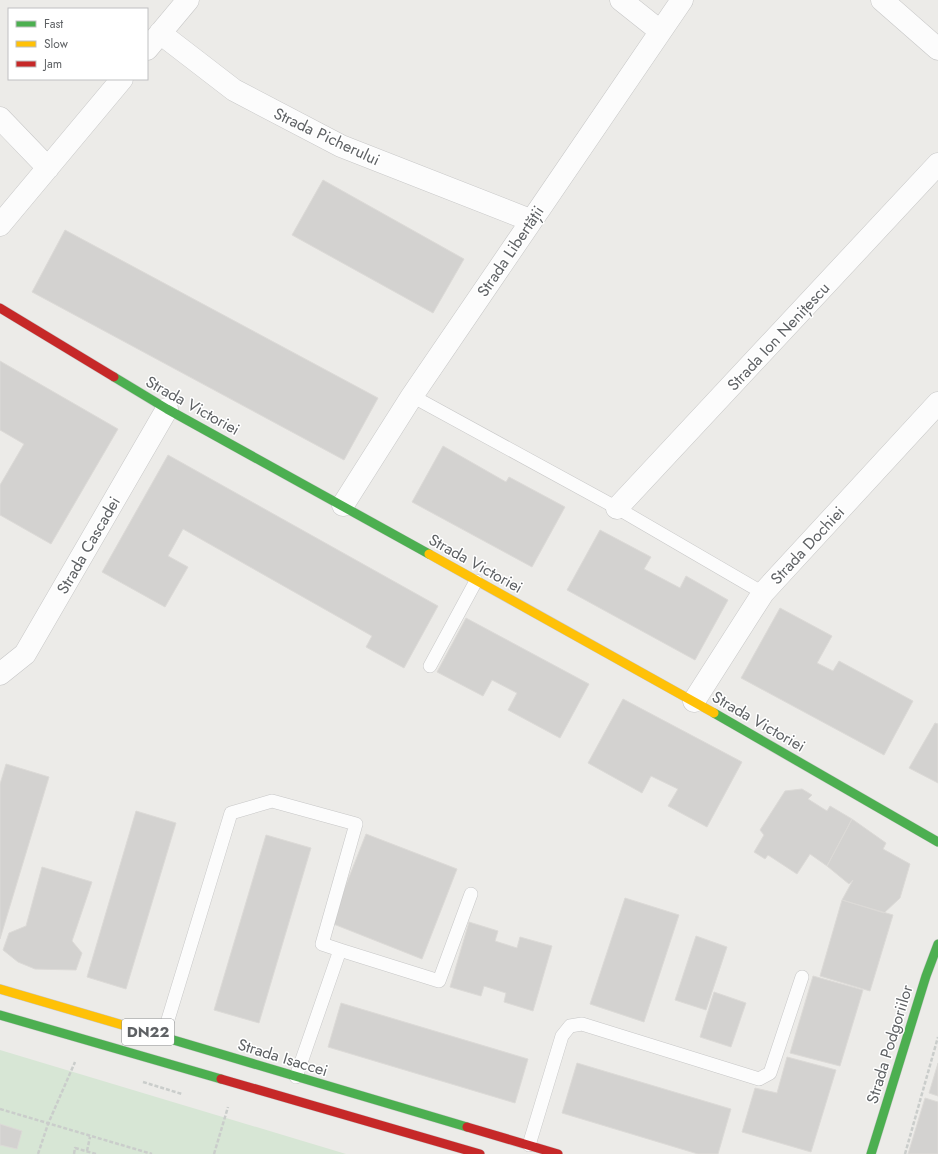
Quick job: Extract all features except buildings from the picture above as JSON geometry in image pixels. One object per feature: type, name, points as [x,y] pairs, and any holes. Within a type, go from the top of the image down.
[{"type":"street","points":[[153,41],[188,0]]},
{"type":"street","points":[[621,0],[660,31]]},
{"type":"street","name":"Strada Libertății","points":[[343,506],[412,396],[530,220],[682,0]]},
{"type":"street","points":[[882,0],[938,49]]},
{"type":"street","name":"Strada Picherului","points":[[153,41],[234,90],[341,146],[530,220]]},
{"type":"street","points":[[0,225],[121,80]]},
{"type":"street","points":[[0,118],[48,168]]},
{"type":"street","name":"Strada Ion Nenițescu","points":[[618,508],[938,164]]},
{"type":"street","name":"Strada Victoriei","points":[[0,308],[166,409],[694,701],[938,842]]},
{"type":"street","name":"Strada Dochiei","points":[[694,701],[763,593],[938,404]]},
{"type":"street","name":"Strada Cascadei","points":[[0,674],[25,654],[166,409]]},
{"type":"street","name":"Strada Podgoriilor","points":[[871,1154],[926,976],[938,944]]},
{"type":"street","name":"Strada Isaccei","points":[[0,989],[558,1154]]},
{"type":"street","name":"DN22","points":[[0,1015],[480,1154]]},
{"type":"lane","points":[[412,396],[618,508],[763,593]]},
{"type":"lane","points":[[430,666],[476,581]]},
{"type":"lane","points":[[163,1036],[231,813],[272,801],[356,824],[322,944],[439,982],[471,894]]},
{"type":"lane","points":[[296,1077],[340,950]]},
{"type":"lane","points":[[529,1145],[562,1036],[570,1026],[582,1024],[759,1079],[770,1073],[802,977]]},
{"type":"path","points":[[905,1154],[938,1037]]},
{"type":"path","points":[[38,1154],[48,1124],[75,1062]]},
{"type":"path","points":[[214,1154],[228,1107]]},
{"type":"path","points":[[0,1109],[139,1152],[152,1154]]},
{"type":"path","points":[[87,1151],[90,1137]]},
{"type":"path","points":[[74,1154],[75,1148],[96,1154]]},
{"type":"green space","points":[[0,1050],[346,1154],[0,1154]]},
{"type":"traffic: fast","points":[[114,377],[167,409],[429,554]]},
{"type":"traffic: fast","points":[[714,713],[938,842]]},
{"type":"traffic: fast","points":[[871,1154],[926,976],[938,944]]},
{"type":"traffic: fast","points":[[0,1015],[221,1079]]},
{"type":"traffic: fast","points":[[160,1036],[467,1127]]},
{"type":"traffic: slow","points":[[429,554],[714,713]]},
{"type":"traffic: slow","points":[[0,989],[160,1036]]},
{"type":"traffic: jam","points":[[0,308],[114,377]]},
{"type":"traffic: jam","points":[[221,1079],[480,1154]]},
{"type":"traffic: jam","points":[[467,1127],[558,1154]]}]
